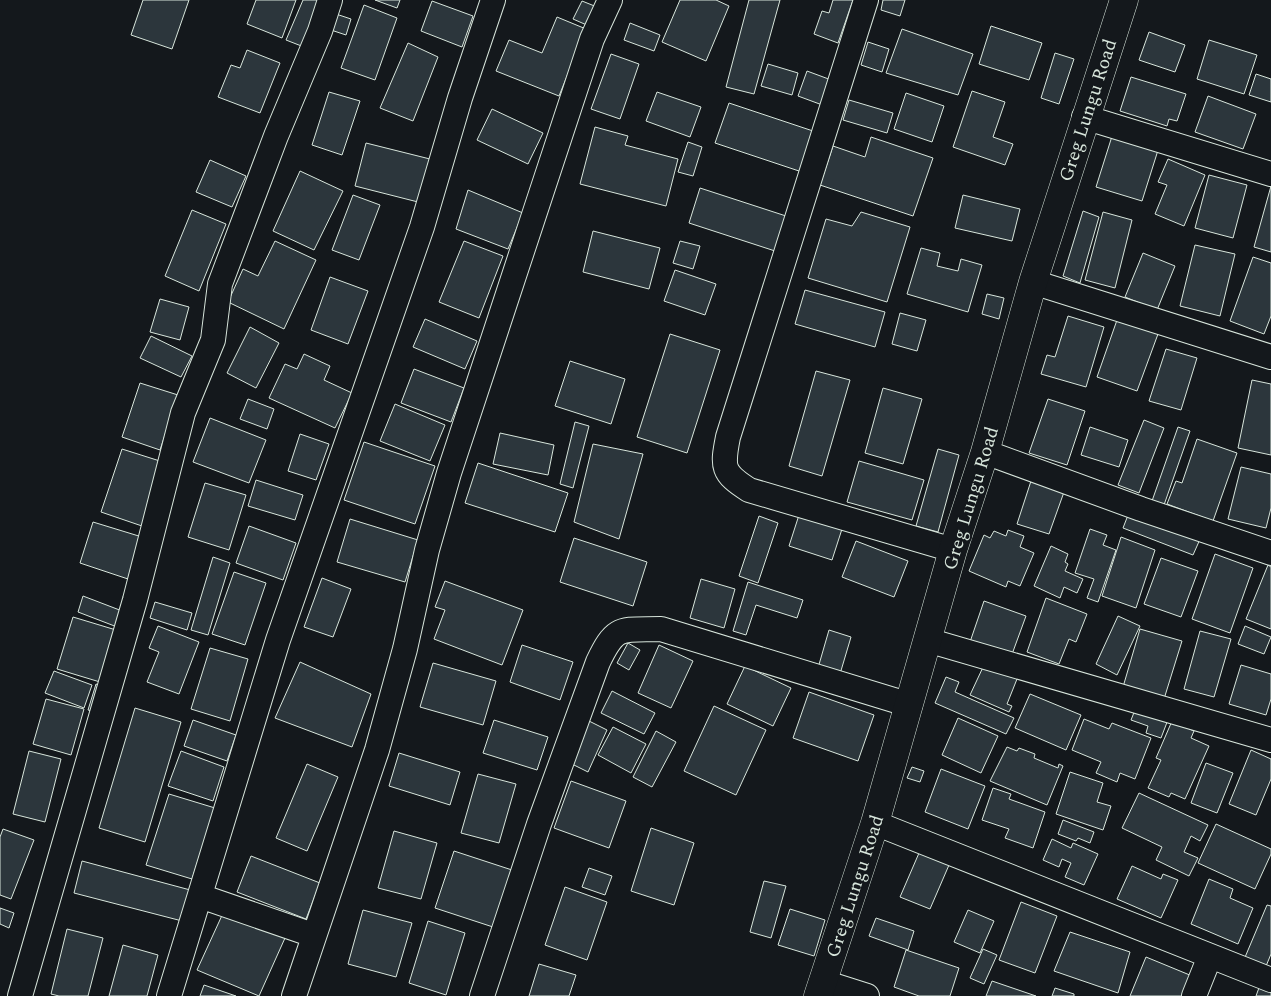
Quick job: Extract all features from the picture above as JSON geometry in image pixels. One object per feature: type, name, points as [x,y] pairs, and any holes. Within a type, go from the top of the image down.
[{"type":"street","points":[[20,996],[135,600],[183,413],[213,340],[220,284],[276,136],[320,31],[330,0]]},
{"type":"street","points":[[169,996],[278,640],[422,226],[460,98],[493,0]]},
{"type":"street","points":[[294,996],[377,750],[405,649],[427,550],[449,473],[592,39],[610,0]]},
{"type":"street","points":[[866,0],[728,437],[723,461],[732,479],[749,490],[953,550]]},
{"type":"street","name":"Greg Lungu Road","points":[[820,989],[875,823],[953,550],[986,452],[1033,282],[1084,118],[1124,0]]},
{"type":"street","points":[[1084,118],[1271,174]]},
{"type":"street","points":[[1033,282],[1271,357]]},
{"type":"street","points":[[986,452],[1141,510],[1271,553]]},
{"type":"street","points":[[482,996],[542,815],[598,662],[609,638],[625,630],[660,629],[910,705]]},
{"type":"street","points":[[927,640],[1271,740]]},
{"type":"street","points":[[875,823],[1271,980]]},
{"type":"street","points":[[200,896],[313,935]]},
{"type":"street","points":[[1194,996],[1210,956]]},
{"type":"street","points":[[820,989],[867,996]]},
{"type":"building","points":[[143,0],[189,0],[172,49],[131,35]]},
{"type":"building","points":[[256,0],[296,0],[282,38],[247,24]]},
{"type":"building","points":[[303,0],[324,0],[304,47],[286,40]]},
{"type":"building","points":[[375,0],[400,0],[397,8]]},
{"type":"building","points":[[680,0],[716,0],[729,6],[706,61],[662,42]]},
{"type":"building","points":[[749,0],[780,0],[754,94],[726,87]]},
{"type":"building","points":[[833,0],[853,0],[838,43],[814,34],[822,11],[829,13]]},
{"type":"building","points":[[883,0],[905,0],[900,16],[881,10]]},
{"type":"building","points":[[432,1],[473,16],[462,47],[421,31]]},
{"type":"building","points":[[582,1],[597,7],[589,26],[573,19]]},
{"type":"building","points":[[364,5],[397,18],[375,80],[341,68]]},
{"type":"building","points":[[336,14],[351,19],[346,35],[331,30]]},
{"type":"building","points":[[557,17],[586,29],[559,96],[496,71],[509,40],[542,53]]},
{"type":"building","points":[[630,23],[660,35],[654,51],[624,40]]},
{"type":"building","points":[[991,26],[1042,43],[1029,80],[979,64]]},
{"type":"building","points":[[902,29],[973,54],[958,95],[886,73]]},
{"type":"building","points":[[1149,32],[1185,45],[1175,72],[1139,60]]},
{"type":"building","points":[[1209,40],[1257,55],[1244,94],[1197,79]]},
{"type":"building","points":[[868,42],[889,49],[882,72],[861,65]]},
{"type":"building","points":[[408,43],[438,57],[413,121],[380,108]]},
{"type":"building","points":[[247,50],[280,63],[260,113],[218,97],[231,65],[240,68]]},
{"type":"building","points":[[1055,53],[1074,59],[1059,104],[1041,98]]},
{"type":"building","points":[[611,54],[639,64],[620,119],[591,109]]},
{"type":"building","points":[[768,64],[798,73],[792,95],[761,86]]},
{"type":"building","points":[[807,71],[834,81],[825,106],[798,96]]},
{"type":"building","points":[[1256,74],[1271,79],[1271,102],[1249,95]]},
{"type":"building","points":[[1131,77],[1186,94],[1177,121],[1169,119],[1167,126],[1120,111]]},
{"type":"building","points":[[972,91],[1005,102],[993,137],[1013,144],[1005,165],[953,147]]},
{"type":"building","points":[[329,92],[360,101],[342,155],[312,145]]},
{"type":"building","points":[[657,92],[701,107],[690,137],[646,121]]},
{"type":"building","points":[[906,93],[944,106],[932,142],[894,129]]},
{"type":"building","points":[[1208,96],[1256,114],[1243,149],[1195,132]]},
{"type":"building","points":[[849,100],[893,113],[887,133],[843,120]]},
{"type":"building","points":[[729,103],[816,132],[802,172],[715,143]]},
{"type":"building","points":[[492,109],[543,133],[528,164],[477,140]]},
{"type":"building","points":[[595,127],[628,136],[625,145],[678,159],[666,206],[580,184]]},
{"type":"building","points":[[1113,133],[1159,147],[1142,201],[1096,187]]},
{"type":"building","points":[[871,137],[933,158],[913,216],[820,185],[833,146],[865,157]]},
{"type":"building","points":[[688,142],[702,147],[693,176],[678,172]]},
{"type":"building","points":[[366,143],[430,159],[418,202],[355,186]]},
{"type":"building","points":[[1168,159],[1205,175],[1184,226],[1155,214],[1167,185],[1158,182]]},
{"type":"building","points":[[210,160],[246,176],[232,207],[196,192]]},
{"type":"building","points":[[300,171],[343,191],[314,250],[273,231]]},
{"type":"building","points":[[1209,175],[1247,185],[1233,238],[1195,228]]},
{"type":"building","points":[[1271,186],[1271,252],[1254,247]]},
{"type":"building","points":[[700,188],[786,216],[775,251],[689,223]]},
{"type":"building","points":[[468,190],[523,213],[508,249],[456,229]]},
{"type":"building","points":[[353,195],[380,205],[359,260],[332,250]]},
{"type":"building","points":[[963,195],[1020,209],[1012,241],[955,228]]},
{"type":"building","points":[[192,210],[226,224],[199,291],[165,276]]},
{"type":"building","points":[[1083,211],[1099,217],[1080,283],[1063,276]]},
{"type":"building","points":[[861,212],[910,227],[887,302],[808,278],[826,219],[852,226]]},
{"type":"building","points":[[1103,212],[1132,220],[1115,288],[1085,280]]},
{"type":"building","points":[[593,231],[660,248],[649,289],[583,272]]},
{"type":"building","points":[[275,241],[316,260],[284,329],[228,302],[243,269],[258,276]]},
{"type":"building","points":[[464,241],[503,256],[479,318],[439,302]]},
{"type":"building","points":[[680,241],[700,246],[693,269],[673,263]]},
{"type":"building","points":[[1195,245],[1235,254],[1220,316],[1180,306]]},
{"type":"building","points":[[921,248],[940,253],[937,266],[958,271],[961,259],[982,265],[968,312],[907,294]]},
{"type":"building","points":[[1143,253],[1175,266],[1157,310],[1125,297]]},
{"type":"building","points":[[1253,257],[1271,263],[1271,316],[1264,334],[1230,321]]},
{"type":"building","points":[[675,270],[716,284],[705,315],[664,301]]},
{"type":"building","points":[[330,277],[368,291],[348,344],[311,330]]},
{"type":"building","points":[[805,290],[885,312],[875,347],[795,324]]},
{"type":"building","points":[[987,294],[1004,298],[999,319],[982,314]]},
{"type":"building","points":[[160,299],[189,307],[180,340],[150,332]]},
{"type":"building","points":[[900,313],[926,320],[917,351],[892,344]]},
{"type":"building","points":[[1068,316],[1104,327],[1086,387],[1041,374],[1047,355],[1055,357]]},
{"type":"building","points":[[425,319],[477,341],[465,369],[413,347]]},
{"type":"building","points":[[1117,320],[1158,334],[1137,391],[1097,377]]},
{"type":"building","points":[[250,327],[279,343],[256,388],[227,373]]},
{"type":"building","points":[[670,334],[720,350],[687,453],[637,437]]},
{"type":"building","points":[[151,336],[192,356],[181,377],[140,358]]},
{"type":"building","points":[[1166,349],[1197,358],[1181,410],[1149,401]]},
{"type":"building","points":[[304,354],[330,366],[324,380],[352,393],[335,428],[269,398],[285,364],[297,369]]},
{"type":"building","points":[[570,361],[625,379],[611,424],[555,406]]},
{"type":"building","points":[[414,369],[464,388],[451,422],[401,403]]},
{"type":"building","points":[[816,371],[850,380],[822,476],[789,466]]},
{"type":"building","points":[[1252,380],[1271,384],[1271,455],[1238,448]]},
{"type":"building","points":[[140,383],[178,395],[160,450],[122,437]]},
{"type":"building","points":[[883,388],[922,399],[903,464],[865,453]]},
{"type":"building","points":[[248,399],[274,409],[267,429],[240,419]]},
{"type":"building","points":[[1048,399],[1085,411],[1067,465],[1029,453]]},
{"type":"building","points":[[395,404],[445,425],[430,461],[380,441]]},
{"type":"building","points":[[210,418],[266,440],[249,483],[193,462]]},
{"type":"building","points":[[1144,420],[1164,428],[1139,493],[1118,485]]},
{"type":"building","points":[[575,422],[589,426],[573,488],[560,484]]},
{"type":"building","points":[[1090,427],[1128,440],[1119,467],[1081,455]]},
{"type":"building","points":[[1178,427],[1190,431],[1164,505],[1152,501]]},
{"type":"building","points":[[500,433],[554,445],[548,475],[493,464]]},
{"type":"building","points":[[300,434],[329,444],[316,480],[288,471]]},
{"type":"building","points":[[1197,439],[1237,453],[1213,521],[1167,504],[1176,481],[1182,483]]},
{"type":"building","points":[[364,442],[435,466],[415,524],[344,500]]},
{"type":"building","points":[[593,444],[643,454],[619,539],[574,522]]},
{"type":"building","points":[[122,449],[163,462],[142,526],[101,512]]},
{"type":"building","points":[[938,449],[959,455],[938,532],[916,526]]},
{"type":"building","points":[[859,461],[924,480],[912,520],[847,502]]},
{"type":"building","points":[[478,463],[568,493],[555,532],[465,503]]},
{"type":"building","points":[[1241,467],[1271,474],[1271,508],[1266,528],[1228,519]]},
{"type":"building","points":[[256,480],[303,495],[295,520],[248,506]]},
{"type":"building","points":[[1031,481],[1064,492],[1049,534],[1017,524]]},
{"type":"building","points":[[205,483],[246,495],[229,550],[188,537]]},
{"type":"building","points":[[1130,510],[1201,537],[1193,555],[1123,528]]},
{"type":"building","points":[[799,515],[842,529],[832,560],[789,546]]},
{"type":"building","points":[[759,516],[778,523],[758,583],[739,576]]},
{"type":"building","points":[[350,519],[418,540],[405,582],[337,562]]},
{"type":"building","points":[[93,522],[142,537],[128,579],[80,563]]},
{"type":"building","points":[[249,526],[296,543],[283,580],[236,563]]},
{"type":"building","points":[[1090,529],[1107,535],[1103,545],[1116,550],[1098,602],[1087,598],[1094,579],[1075,573]]},
{"type":"building","points":[[1008,530],[1024,536],[1020,547],[1034,553],[1020,586],[1008,581],[1006,587],[969,571],[984,535],[990,538],[994,531],[1006,536]]},
{"type":"building","points":[[1121,537],[1155,550],[1136,608],[1102,596]]},
{"type":"building","points":[[574,538],[647,562],[633,606],[560,582]]},
{"type":"building","points":[[856,541],[908,561],[894,597],[842,577]]},
{"type":"building","points":[[1051,546],[1068,554],[1065,562],[1068,564],[1065,571],[1083,579],[1077,593],[1064,587],[1060,598],[1034,586]]},
{"type":"building","points":[[1215,554],[1253,568],[1230,633],[1192,619]]},
{"type":"building","points":[[213,557],[230,563],[208,635],[191,630]]},
{"type":"building","points":[[1161,558],[1198,571],[1181,617],[1144,604]]},
{"type":"building","points":[[1268,565],[1271,567],[1271,629],[1246,619]]},
{"type":"building","points":[[234,572],[266,583],[245,645],[212,634]]},
{"type":"building","points":[[322,578],[351,589],[333,637],[304,627]]},
{"type":"building","points":[[701,579],[735,589],[724,628],[690,618]]},
{"type":"building","points":[[445,581],[523,610],[502,665],[434,639],[445,610],[435,607]]},
{"type":"building","points":[[748,582],[803,600],[797,618],[756,605],[746,635],[733,631]]},
{"type":"building","points":[[83,596],[130,614],[125,630],[78,612]]},
{"type":"building","points":[[1046,598],[1087,614],[1076,642],[1069,639],[1059,664],[1027,652]]},
{"type":"building","points":[[984,601],[1026,616],[1011,657],[970,642]]},
{"type":"building","points":[[155,602],[192,613],[187,630],[150,618]]},
{"type":"building","points":[[1118,616],[1140,626],[1117,675],[1096,664]]},
{"type":"building","points":[[73,617],[116,630],[100,682],[57,669]]},
{"type":"building","points":[[158,626],[199,642],[179,694],[147,682],[159,652],[149,648]]},
{"type":"building","points":[[1245,626],[1271,637],[1264,654],[1238,644]]},
{"type":"building","points":[[1140,629],[1182,641],[1164,699],[1123,687]]},
{"type":"building","points":[[829,630],[851,637],[840,674],[818,668]]},
{"type":"building","points":[[1200,631],[1231,639],[1214,697],[1184,689]]},
{"type":"building","points":[[628,643],[640,650],[629,670],[617,663]]},
{"type":"building","points":[[522,645],[573,662],[560,700],[510,682]]},
{"type":"building","points":[[659,645],[693,661],[671,708],[638,693]]},
{"type":"building","points":[[210,648],[248,659],[230,721],[191,709]]},
{"type":"building","points":[[300,662],[371,694],[352,747],[275,718]]},
{"type":"building","points":[[433,663],[496,681],[483,725],[420,707]]},
{"type":"building","points":[[984,665],[1017,679],[1007,704],[1012,706],[1009,712],[970,695]]},
{"type":"building","points":[[1241,665],[1271,674],[1271,699],[1266,715],[1229,704]]},
{"type":"building","points":[[745,666],[791,688],[773,726],[727,704]]},
{"type":"building","points":[[54,671],[92,685],[84,708],[45,693]]},
{"type":"building","points":[[946,677],[959,682],[955,692],[1014,718],[1006,734],[935,703]]},
{"type":"building","points":[[96,684],[107,688],[100,713],[88,710]]},
{"type":"building","points":[[612,691],[655,713],[644,734],[601,713]]},
{"type":"building","points":[[809,692],[874,715],[858,761],[793,738]]},
{"type":"building","points":[[1030,694],[1081,715],[1066,750],[1015,728]]},
{"type":"building","points":[[46,699],[84,709],[71,755],[33,744]]},
{"type":"building","points":[[1137,705],[1169,717],[1161,738],[1146,733],[1148,726],[1131,720]]},
{"type":"building","points":[[714,706],[766,730],[736,795],[684,771]]},
{"type":"building","points":[[135,708],[181,722],[145,842],[99,828]]},
{"type":"building","points":[[958,718],[998,736],[981,773],[942,755]]},
{"type":"building","points":[[1084,719],[1109,729],[1112,723],[1151,738],[1135,779],[1120,773],[1117,782],[1096,773],[1101,762],[1072,750]]},
{"type":"building","points":[[193,720],[236,735],[227,761],[184,746]]},
{"type":"building","points":[[494,720],[548,737],[537,770],[483,753]]},
{"type":"building","points":[[589,721],[607,730],[588,772],[570,763]]},
{"type":"building","points":[[1172,721],[1194,731],[1191,738],[1209,746],[1185,799],[1171,793],[1169,797],[1148,788],[1161,760],[1156,758]]},
{"type":"building","points":[[613,727],[646,744],[631,773],[598,755]]},
{"type":"building","points":[[656,731],[676,742],[652,787],[633,777]]},
{"type":"building","points":[[1007,747],[1017,751],[1019,748],[1035,754],[1034,758],[1058,768],[1059,764],[1063,766],[1047,805],[990,781]]},
{"type":"building","points":[[1251,750],[1271,759],[1271,779],[1256,815],[1229,804]]},
{"type":"building","points":[[29,751],[61,759],[45,822],[13,814]]},
{"type":"building","points":[[181,751],[224,767],[213,801],[168,786]]},
{"type":"building","points":[[399,753],[460,772],[450,805],[389,786]]},
{"type":"building","points":[[1206,763],[1233,773],[1217,813],[1191,803]]},
{"type":"building","points":[[307,764],[338,777],[307,851],[276,838]]},
{"type":"building","points":[[912,767],[924,771],[920,782],[907,778]]},
{"type":"building","points":[[941,769],[985,786],[968,829],[925,812]]},
{"type":"building","points":[[1070,772],[1103,783],[1097,802],[1111,806],[1103,830],[1056,814]]},
{"type":"building","points":[[478,774],[516,784],[499,843],[461,833]]},
{"type":"building","points":[[571,781],[626,801],[609,848],[554,828]]},
{"type":"building","points":[[993,788],[1011,794],[1009,799],[1045,812],[1033,848],[1005,838],[1009,829],[982,820]]},
{"type":"building","points":[[1139,793],[1208,825],[1200,841],[1191,836],[1184,852],[1198,858],[1189,876],[1156,860],[1162,847],[1122,828]]},
{"type":"building","points":[[169,794],[215,808],[192,879],[146,865]]},
{"type":"building","points":[[1063,820],[1094,832],[1090,843],[1078,838],[1076,841],[1058,834]]},
{"type":"building","points":[[1216,824],[1271,849],[1271,854],[1255,889],[1198,863]]},
{"type":"building","points":[[651,828],[694,843],[674,905],[631,891]]},
{"type":"building","points":[[3,829],[34,840],[11,899],[0,895],[0,837]]},
{"type":"building","points":[[394,831],[437,843],[421,899],[378,888]]},
{"type":"building","points":[[1052,839],[1071,848],[1073,843],[1098,854],[1084,885],[1065,877],[1071,863],[1062,859],[1059,867],[1043,860]]},
{"type":"building","points":[[454,851],[512,870],[493,927],[435,908]]},
{"type":"building","points":[[919,853],[949,865],[930,909],[900,897]]},
{"type":"building","points":[[251,856],[320,883],[306,919],[237,892]]},
{"type":"building","points":[[82,861],[194,891],[186,922],[74,893]]},
{"type":"building","points":[[1132,866],[1161,879],[1163,874],[1178,880],[1161,918],[1117,899]]},
{"type":"building","points":[[589,868],[612,876],[605,895],[582,887]]},
{"type":"building","points":[[1209,879],[1233,889],[1230,898],[1253,908],[1238,944],[1191,924]]},
{"type":"building","points":[[764,881],[786,886],[771,938],[750,932]]},
{"type":"building","points":[[565,887],[607,902],[587,960],[545,945]]},
{"type":"building","points":[[1021,902],[1057,916],[1035,973],[999,960]]},
{"type":"building","points":[[1267,905],[1271,906],[1271,954],[1264,971],[1243,962]]},
{"type":"building","points":[[0,908],[14,913],[9,928],[0,924]]},
{"type":"building","points":[[790,909],[825,920],[814,956],[778,945]]},
{"type":"building","points":[[363,910],[412,923],[396,977],[348,964]]},
{"type":"building","points":[[968,910],[994,921],[980,953],[954,942]]},
{"type":"building","points":[[224,911],[285,938],[259,996],[197,970]]},
{"type":"building","points":[[876,918],[914,931],[908,950],[869,936]]},
{"type":"building","points":[[428,921],[465,933],[446,995],[409,983]]},
{"type":"building","points":[[67,929],[103,938],[88,996],[59,996],[51,994]]},
{"type":"building","points":[[1070,932],[1130,952],[1118,993],[1054,971]]},
{"type":"building","points":[[123,945],[158,955],[147,996],[109,996]]},
{"type":"building","points":[[983,949],[997,955],[984,984],[970,978]]},
{"type":"building","points":[[906,950],[959,968],[950,996],[919,996],[894,987]]},
{"type":"building","points":[[1146,957],[1197,978],[1190,996],[1130,996]]},
{"type":"building","points":[[539,964],[576,975],[569,996],[529,996]]},
{"type":"building","points":[[992,981],[1036,996],[986,996]]},
{"type":"building","points":[[204,985],[236,996],[200,996]]},
{"type":"building","points":[[1260,985],[1271,990],[1271,996],[1256,996]]},
{"type":"building","points":[[1055,988],[1074,994],[1074,996],[1052,996]]}]
